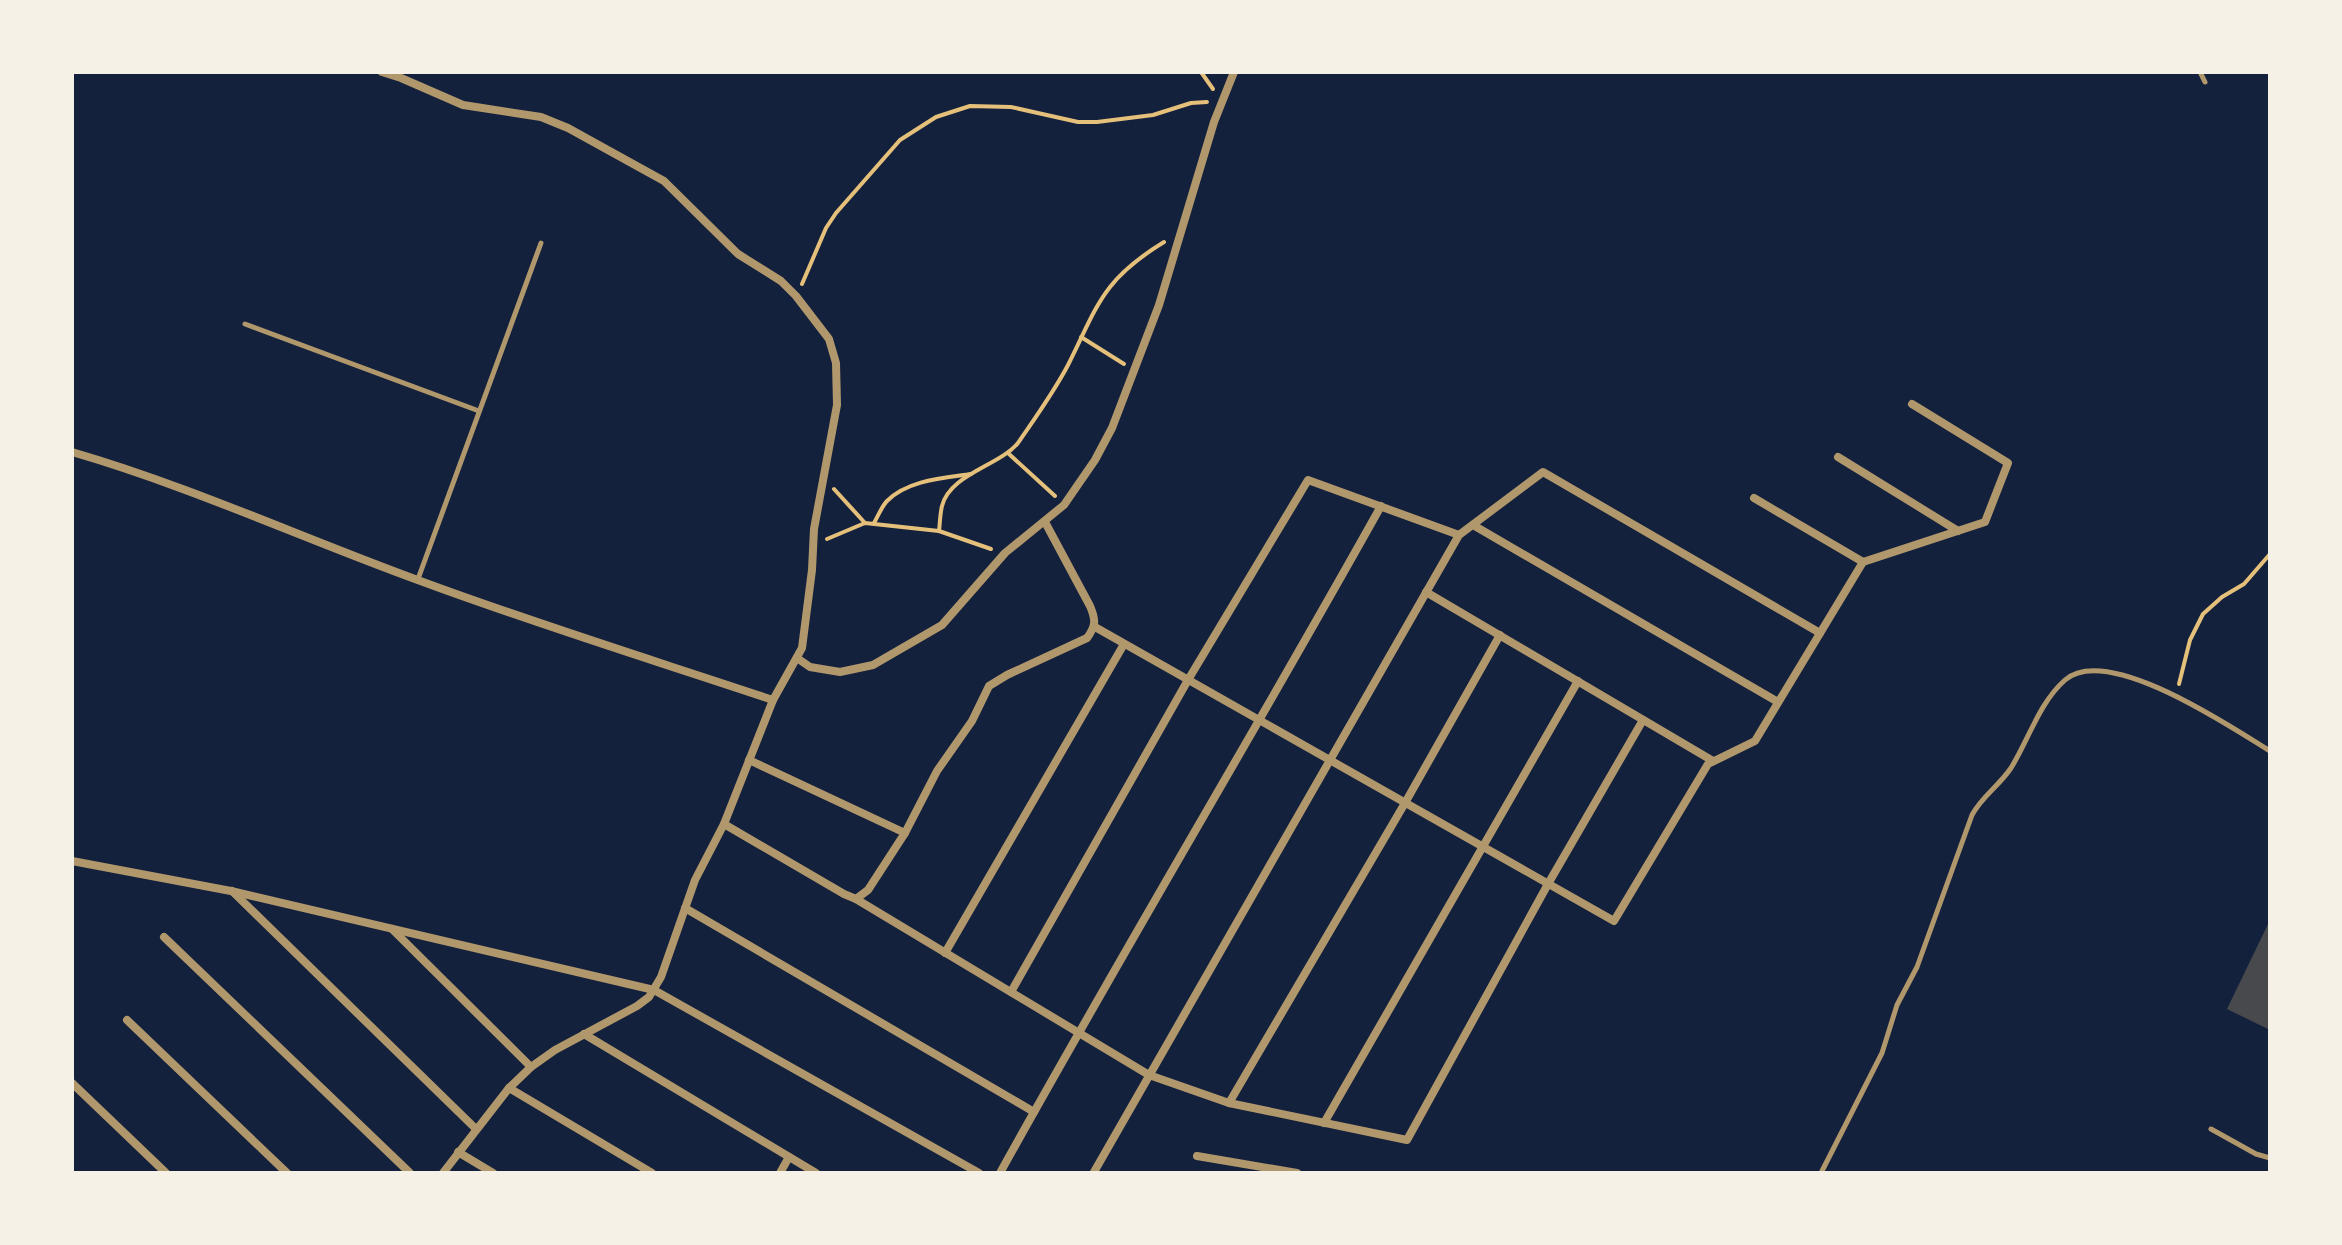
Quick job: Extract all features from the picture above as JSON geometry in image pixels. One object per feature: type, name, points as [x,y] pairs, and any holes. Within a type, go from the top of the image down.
[{"type":"street","points":[[382,72],[463,105],[541,117],[568,128],[664,181],[738,254],[781,281],[796,296],[829,339],[836,363],[837,405],[814,529],[802,648],[773,700],[724,824],[695,880],[667,963],[654,990],[637,1006],[531,1067],[509,1088],[443,1173]]},
{"type":"street","points":[[797,658],[810,667],[840,672],[873,665],[942,625],[1005,553],[1064,505],[1095,460],[1112,428],[1159,305],[1222,100],[1234,72]]},
{"type":"street","points":[[1095,627],[1614,921],[1708,764],[1755,741],[1863,562],[1985,522],[2008,463],[1912,404]]},
{"type":"street","points":[[72,452],[144,473],[418,580],[773,700]]},
{"type":"street","points":[[1838,457],[1958,531]]},
{"type":"street","points":[[1094,1172],[1459,535],[1543,472],[1820,633]]},
{"type":"street","points":[[1011,992],[1188,680],[1308,480],[1459,535]]},
{"type":"street","points":[[1754,498],[1863,562]]},
{"type":"street","points":[[1000,1173],[1078,1032],[1261,721],[1381,506]]},
{"type":"street","points":[[856,899],[868,890],[905,833],[937,771],[972,721],[989,686],[1087,638],[1095,627],[1095,616],[1045,522]]},
{"type":"street","points":[[1473,525],[1778,702]]},
{"type":"street","points":[[1426,592],[1713,761]]},
{"type":"street","points":[[1229,1103],[1500,635]]},
{"type":"street","points":[[945,953],[1124,644]]},
{"type":"street","points":[[1324,1123],[1578,681]]},
{"type":"street","points":[[724,824],[856,899],[1149,1075],[1229,1103],[1407,1140],[1548,884],[1643,720]]},
{"type":"street","points":[[749,760],[905,833]]},
{"type":"street","points":[[72,861],[231,891],[654,990],[979,1173]]},
{"type":"street","points":[[231,891],[476,1129]]},
{"type":"street","points":[[685,908],[1034,1112]]},
{"type":"street","points":[[391,928],[531,1067]]},
{"type":"street","points":[[164,937],[410,1173]]},
{"type":"street","points":[[127,1020],[287,1173]]},
{"type":"street","points":[[584,1034],[816,1173]]},
{"type":"street","points":[[72,1083],[166,1173]]},
{"type":"street","points":[[509,1088],[652,1173]]},
{"type":"street","points":[[458,1152],[493,1173]]},
{"type":"street","points":[[1197,1156],[1244,1168],[1297,1173]]},
{"type":"street","points":[[780,1173],[789,1157]]},
{"type":"lane","points":[[2200,72],[2205,82]]},
{"type":"lane","points":[[418,580],[541,243]]},
{"type":"lane","points":[[245,324],[479,411]]},
{"type":"lane","points":[[1821,1173],[1882,1053],[1897,1005],[1917,967],[1972,815],[1980,801],[2011,767],[2049,696],[2076,672],[2093,670],[2118,674],[2178,695],[2270,751]]},
{"type":"lane","points":[[2211,1129],[2256,1154],[2270,1158]]},
{"type":"path","points":[[796,296],[826,228],[836,213],[900,140],[936,117],[970,106],[1011,107],[1078,122],[1108,121],[1153,115],[1191,103],[1222,100]]},
{"type":"path","points":[[939,531],[942,503],[956,486],[1009,454],[1067,368],[1097,302],[1112,283],[1134,261],[1183,231]]},
{"type":"path","points":[[1081,337],[1133,370]]},
{"type":"path","points":[[1009,454],[1064,505]]},
{"type":"path","points":[[874,524],[887,501],[919,483],[974,473]]},
{"type":"path","points":[[823,477],[865,523]]},
{"type":"path","points":[[814,545],[865,523],[939,531],[1005,553]]},
{"type":"path","points":[[2178,695],[2187,650],[2203,614],[2222,597],[2244,584],[2270,554]]},
{"type":"building","points":[[2270,920],[2270,1030],[2227,1009]]}]
